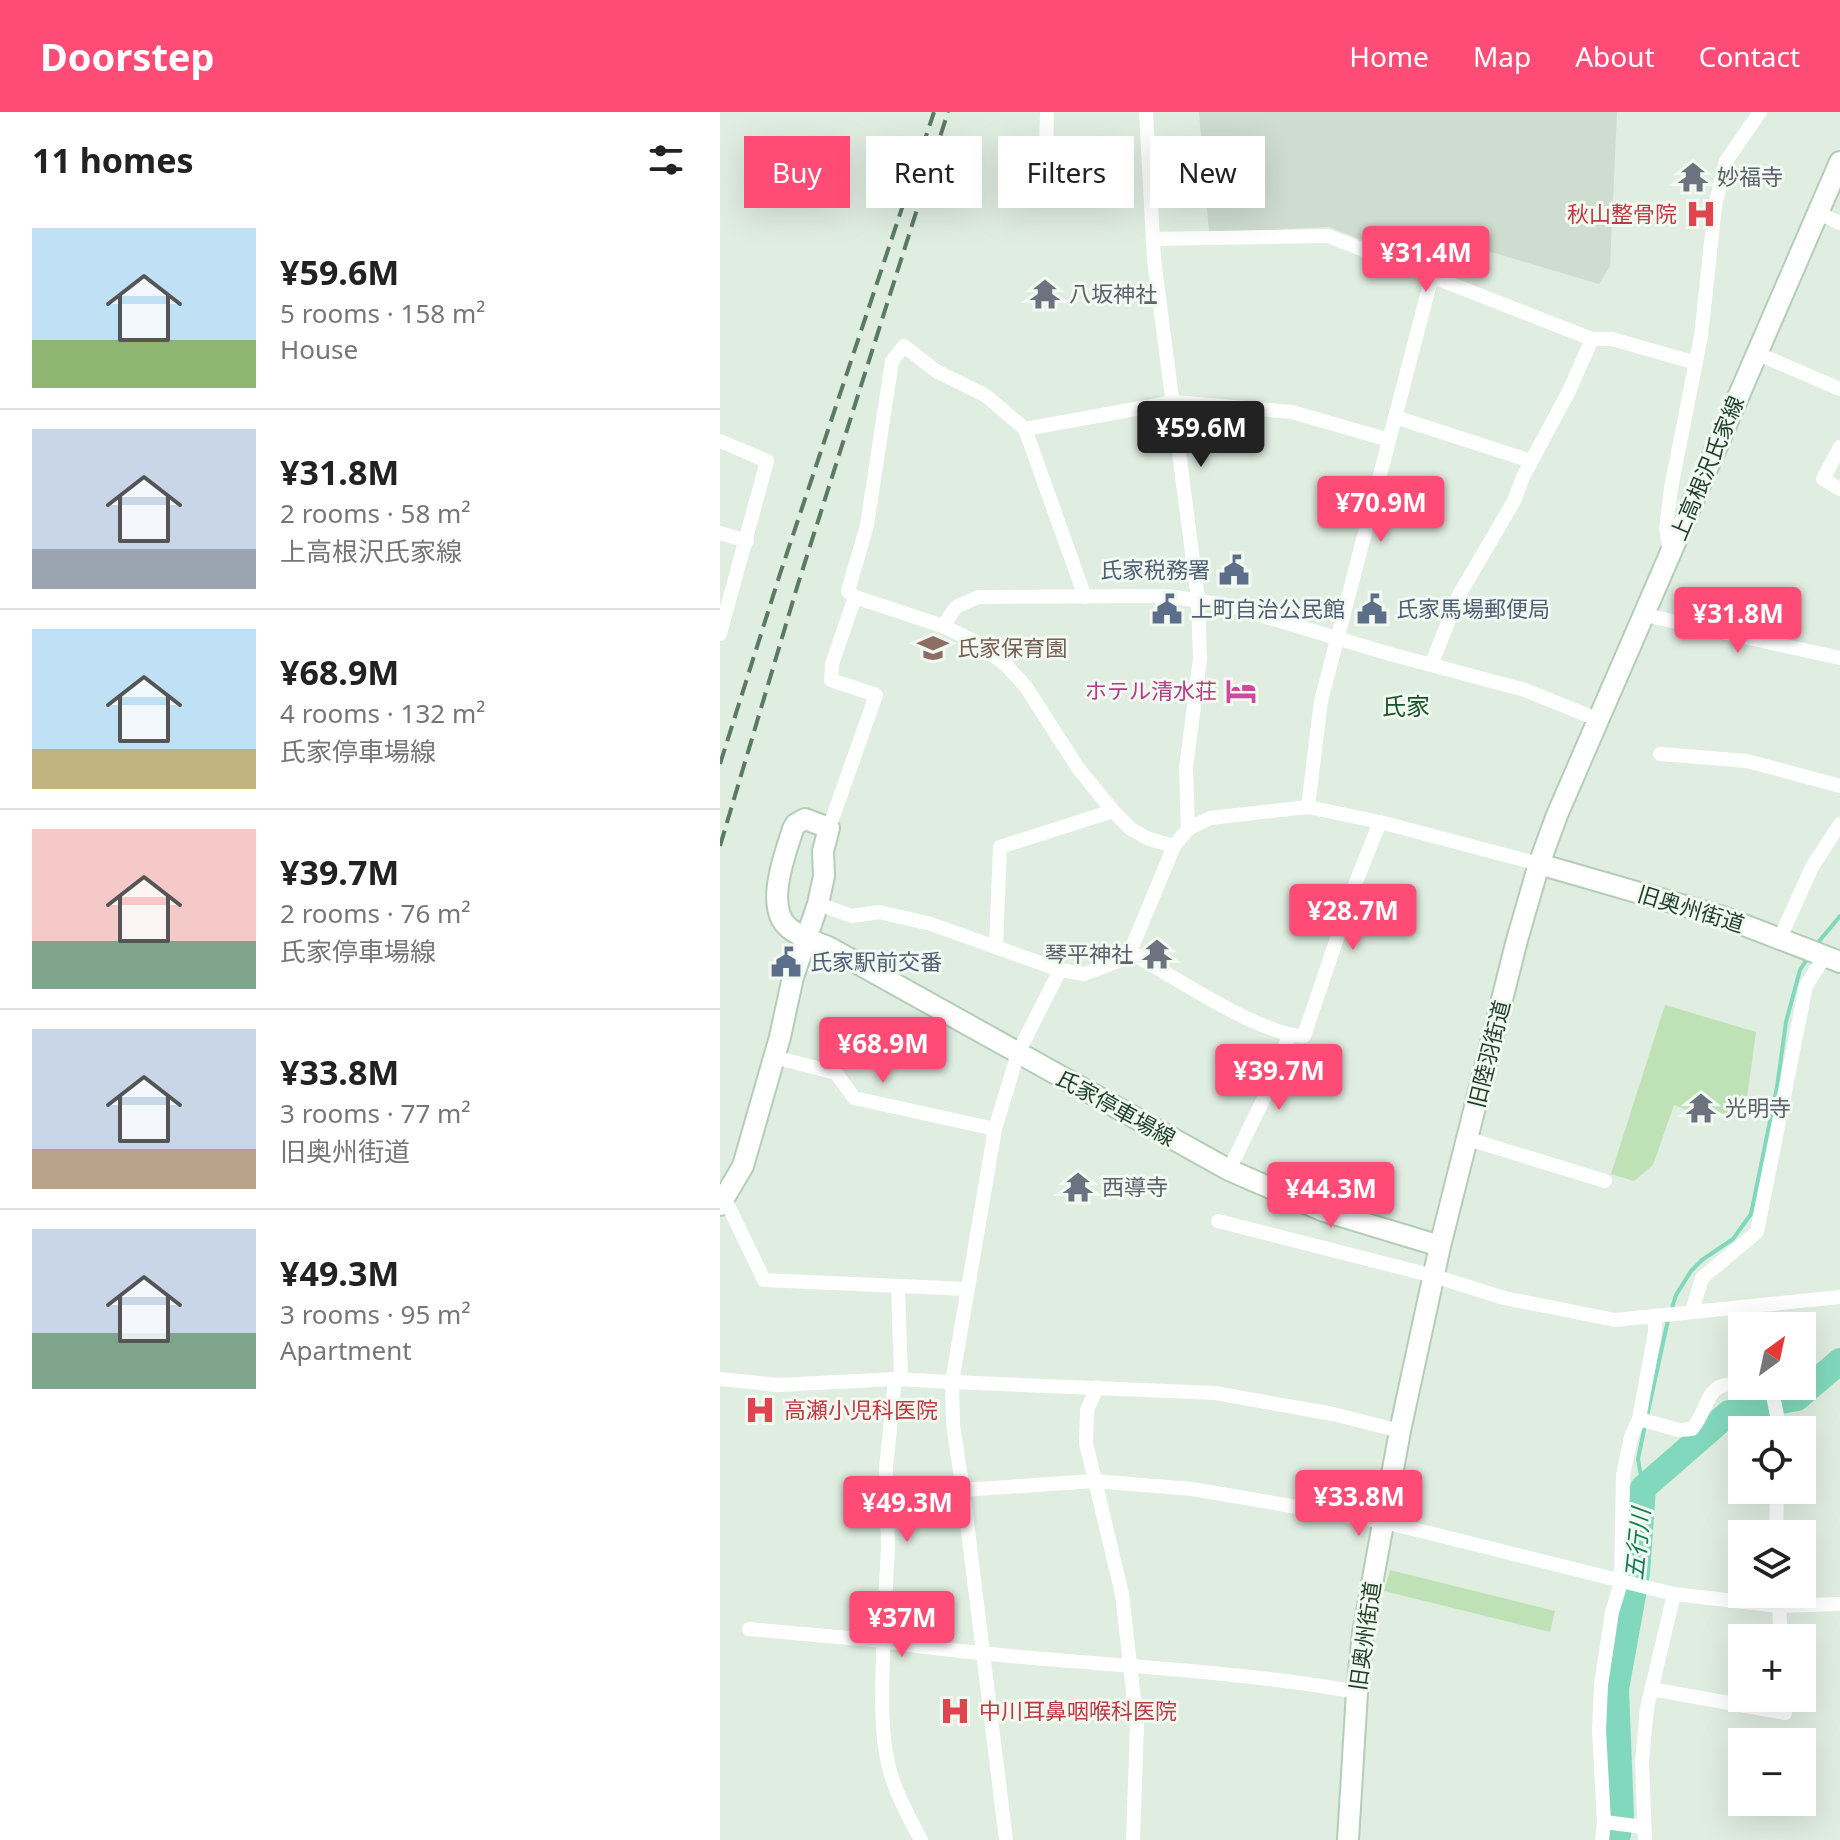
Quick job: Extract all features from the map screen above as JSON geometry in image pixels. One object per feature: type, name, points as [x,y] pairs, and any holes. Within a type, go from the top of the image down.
[{"type":"main road","name":"上高根沢氏家線","points":[[1539,864],[1557,815],[1840,162]]},
{"type":"main road","name":"氏家停車場線","points":[[829,828],[805,819],[796,824],[779,875],[777,891],[782,920],[790,929],[1229,1170],[1324,1211],[1440,1246]]},
{"type":"main road","points":[[722,1202],[743,1166],[806,936],[818,904],[824,876],[823,851],[829,828]]},
{"type":"main road","name":"旧奥州街道","points":[[1539,864],[1723,917],[1833,959]]},
{"type":"main road","name":"旧陸羽街道","points":[[1440,1246],[1539,864]]},
{"type":"main road","name":"旧奥州街道","points":[[1348,1840],[1363,1633],[1400,1431],[1440,1246]]},
{"type":"street","points":[[1046,136],[1047,112]]},
{"type":"street","points":[[1146,112],[1153,239],[1198,599],[1200,659],[1186,768],[1188,829]]},
{"type":"street","points":[[1670,555],[1666,529],[1671,488],[1696,363],[1719,191],[1726,161],[1760,112]]},
{"type":"street","points":[[1818,213],[1840,223]]},
{"type":"street","points":[[1153,239],[1328,236],[1592,339],[1612,339],[1696,363]]},
{"type":"street","points":[[1308,807],[1321,701],[1432,276]]},
{"type":"street","points":[[1431,665],[1459,595],[1514,501],[1592,339]]},
{"type":"street","points":[[1085,597],[1025,429],[985,395],[936,371],[904,346],[892,361],[867,525],[848,591],[855,597],[943,626],[974,641],[1006,665],[1026,687],[1078,768],[1113,811],[1131,829],[1149,839],[1174,846]]},
{"type":"street","points":[[1756,353],[1840,389]]},
{"type":"street","points":[[1025,429],[1174,402],[1292,412],[1389,440]]},
{"type":"street","points":[[1395,417],[1531,461]]},
{"type":"street","points":[[720,441],[767,461],[721,626]]},
{"type":"street","points":[[1840,447],[1823,479],[1840,489]]},
{"type":"street","points":[[720,533],[747,541]]},
{"type":"street","points":[[943,626],[956,607],[978,597],[1169,596],[1198,599],[1254,612],[1540,694],[1599,720]]},
{"type":"street","points":[[829,828],[876,695],[831,680],[832,664],[855,597]]},
{"type":"street","points":[[1645,615],[1840,658]]},
{"type":"street","points":[[1660,754],[1747,761],[1840,786]]},
{"type":"street","points":[[818,904],[852,916],[879,912],[931,924],[1060,970],[1084,974],[1118,961],[1130,952],[1174,846],[1188,829],[1210,818],[1308,807],[1380,822],[1539,864]]},
{"type":"street","points":[[996,947],[1000,847],[1113,811]]},
{"type":"street","points":[[1130,952],[1224,1006],[1289,1036],[1304,1036],[1356,882],[1380,822]]},
{"type":"street","points":[[1780,938],[1812,867],[1840,824]]},
{"type":"street","points":[[1692,1311],[1702,1278],[1757,1232],[1806,986],[1833,959]]},
{"type":"street","points":[[1006,1840],[953,1425],[952,1382],[995,1129],[1018,1053],[1060,970]]},
{"type":"street","points":[[1229,1170],[1264,1098],[1289,1036]]},
{"type":"street","points":[[774,1057],[836,1073],[854,1098],[995,1129]]},
{"type":"street","points":[[1468,1139],[1605,1181]]},
{"type":"street","points":[[722,1202],[764,1280],[968,1289]]},
{"type":"street","points":[[1218,1221],[1434,1276],[1504,1298],[1615,1320],[1840,1297]]},
{"type":"street","points":[[898,1286],[898,1379],[886,1468],[888,1559],[883,1641],[883,1718],[891,1775],[921,1840]]},
{"type":"street","points":[[1602,1840],[1607,1823],[1599,1730],[1601,1685],[1612,1612],[1624,1584],[1623,1475],[1631,1437],[1646,1421],[1655,1332],[1665,1315]]},
{"type":"street","points":[[720,1379],[778,1385],[898,1379],[1215,1393],[1333,1414],[1400,1431]]},
{"type":"street","points":[[1646,1421],[1679,1430],[1692,1429],[1701,1418],[1709,1395],[1715,1388],[1728,1383]]},
{"type":"street","points":[[1097,1387],[1087,1411],[1086,1443],[1122,1594],[1137,1726],[1133,1840]]},
{"type":"street","points":[[963,1490],[1094,1481],[1192,1489],[1385,1522],[1624,1584],[1674,1594],[1728,1597]]},
{"type":"street","points":[[1644,1834],[1642,1761],[1651,1689],[1674,1594]]},
{"type":"street","points":[[1816,1602],[1840,1604]]},
{"type":"street","points":[[749,1629],[883,1641],[982,1655],[1129,1664],[1299,1682],[1357,1692]]},
{"type":"street","points":[[1651,1689],[1728,1703]]},
{"type":"street","points":[[1607,1823],[1628,1825],[1644,1834]]},
{"type":"shaded area","points":[[1199,112],[1617,112],[1610,266],[1599,284],[1474,247],[1462,279],[1329,227],[1209,233],[1207,208],[1265,208],[1265,136],[1201,136]]},
{"type":"green space","points":[[1665,1005],[1756,1032],[1744,1119],[1711,1110],[1708,1118],[1674,1105],[1653,1165],[1634,1181],[1611,1174]]},
{"type":"green space","points":[[1390,1570],[1555,1611],[1550,1632],[1384,1591]]},
{"type":"waterway","points":[[1816,945],[1840,916]]},
{"type":"waterway","points":[[1671,1311],[1676,1295],[1691,1271],[1733,1239],[1751,1214],[1777,1087],[1786,1022],[1800,970],[1809,956]]},
{"type":"waterway","points":[[1647,1416],[1668,1320]]},
{"type":"waterway","name":"五行川","points":[[1617,1840],[1621,1816],[1616,1689],[1637,1573],[1643,1488],[1729,1413],[1797,1398],[1840,1361]]},
{"type":"waterway","points":[[1643,1488],[1638,1459],[1645,1425]]},
{"type":"railway","points":[[720,764],[934,112]]},
{"type":"railway","points":[[720,846],[798,584],[948,112]]},
{"type":"place","name":"妙福寺","points":[[1693,177]]},
{"type":"place","name":"秋山整骨院","points":[[1701,214]]},
{"type":"place","name":"八坂神社","points":[[1045,294]]},
{"type":"place","name":"氏家税務署","points":[[1234,570]]},
{"type":"place","name":"上町自治公民館","points":[[1167,609]]},
{"type":"place","name":"氏家馬場郵便局","points":[[1372,609]]},
{"type":"place","name":"氏家保育園","points":[[933,648]]},
{"type":"place","name":"ホテル清水荘","points":[[1241,691]]},
{"type":"place","name":"琴平神社","points":[[1157,954]]},
{"type":"place","name":"氏家駅前交番","points":[[786,962]]},
{"type":"place","name":"光明寺","points":[[1701,1108]]},
{"type":"place","name":"西導寺","points":[[1078,1187]]},
{"type":"place","name":"高瀬小児科医院","points":[[760,1410]]},
{"type":"place","name":"中川耳鼻咽喉科医院","points":[[955,1711]]},
{"type":"district","name":"氏家","points":[[1406,707]]}]
